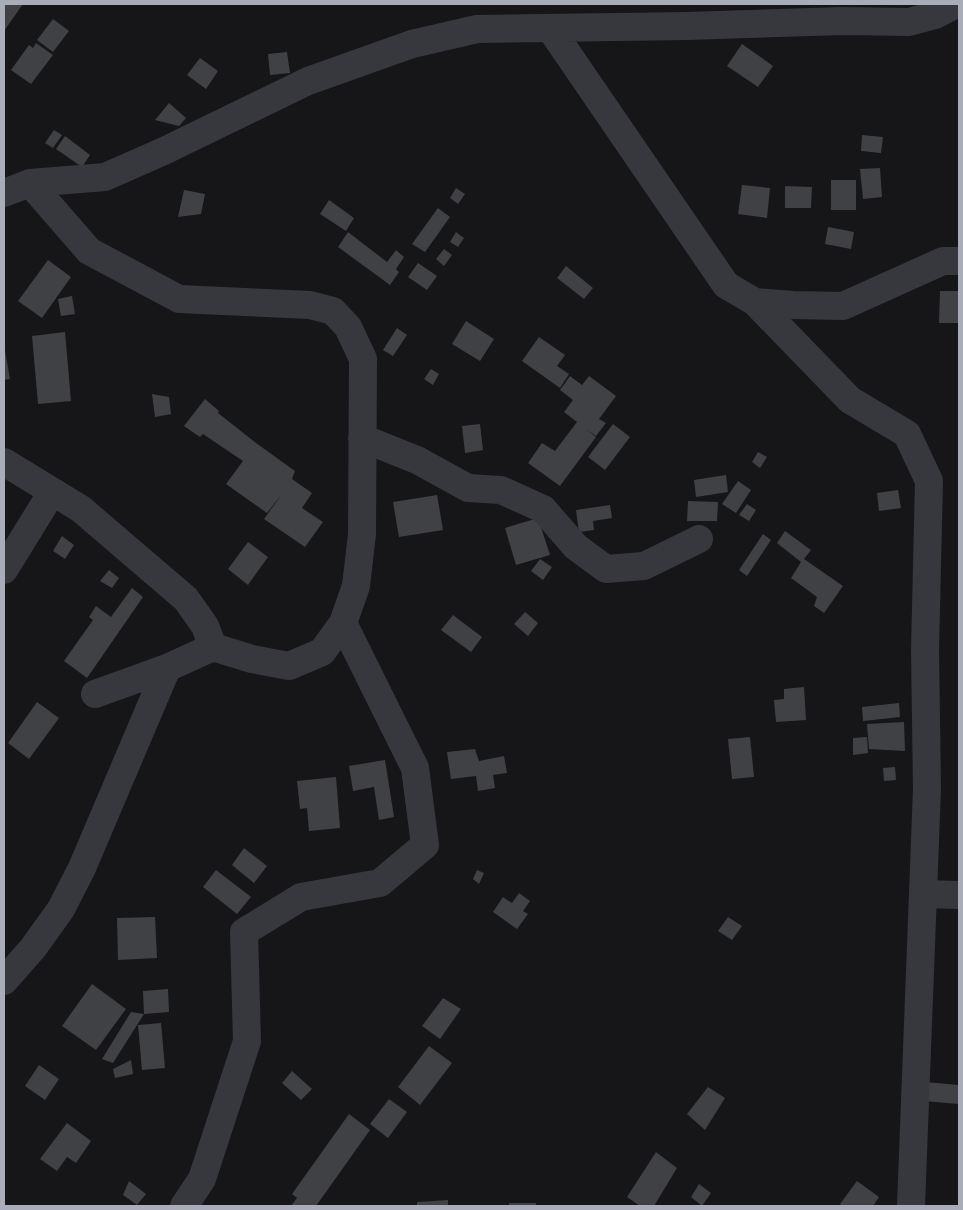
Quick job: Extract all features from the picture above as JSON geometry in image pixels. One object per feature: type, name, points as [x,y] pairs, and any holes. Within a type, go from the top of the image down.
[{"type":"street","points":[[4,193],[30,183],[105,177],[164,151],[308,81],[356,62],[412,44],[478,29],[688,26],[842,21],[909,22],[935,15],[956,4]]},
{"type":"street","points":[[550,28],[726,285],[755,302],[850,400],[907,434],[929,481],[925,650],[927,789],[911,1206]]},
{"type":"street","points":[[30,183],[89,251],[179,299],[310,305],[333,311],[348,327],[363,359],[362,534],[356,586],[343,623],[322,652],[289,666],[252,659],[213,646],[167,668],[95,694]]},
{"type":"street","points":[[755,302],[843,306],[942,261],[959,261]]},
{"type":"street","points":[[362,438],[417,460],[468,488],[501,490],[542,509],[576,547],[606,569],[644,566],[699,539]]},
{"type":"street","points":[[4,462],[81,509],[186,599],[205,626],[213,646]]},
{"type":"street","points":[[4,570],[52,492]]},
{"type":"street","points":[[184,1206],[202,1179],[247,1041],[244,932],[301,897],[380,883],[425,845],[415,768],[343,623]]},
{"type":"street","points":[[4,982],[33,948],[61,909],[82,868],[167,668]]},
{"type":"street","points":[[923,894],[959,895]]},
{"type":"building","points":[[4,4],[23,4],[4,31]]},
{"type":"building","points":[[53,19],[69,31],[53,52],[37,40]]},
{"type":"building","points":[[36,43],[53,55],[31,84],[11,70],[29,45],[33,48]]},
{"type":"building","points":[[742,44],[773,66],[758,87],[727,66]]},
{"type":"building","points":[[287,52],[290,73],[270,75],[268,54]]},
{"type":"building","points":[[200,58],[218,71],[206,89],[187,75]]},
{"type":"building","points":[[169,103],[186,118],[179,126],[155,120]]},
{"type":"building","points":[[54,130],[62,135],[53,148],[45,143]]},
{"type":"building","points":[[862,135],[883,137],[881,153],[861,151]]},
{"type":"building","points":[[65,136],[90,155],[82,167],[56,149]]},
{"type":"building","points":[[880,168],[882,197],[863,199],[860,169]]},
{"type":"building","points":[[831,180],[856,180],[856,210],[831,210]]},
{"type":"building","points":[[742,185],[770,188],[767,218],[738,214]]},
{"type":"building","points":[[785,186],[812,187],[811,208],[785,208]]},
{"type":"building","points":[[456,188],[465,194],[458,204],[450,198]]},
{"type":"building","points":[[184,190],[205,194],[201,214],[178,217]]},
{"type":"building","points":[[329,200],[354,218],[346,231],[320,214]]},
{"type":"building","points":[[438,208],[450,217],[425,252],[412,244]]},
{"type":"building","points":[[828,227],[854,232],[851,249],[825,244]]},
{"type":"building","points":[[348,232],[387,262],[396,250],[404,257],[396,269],[399,272],[390,285],[338,247]]},
{"type":"building","points":[[456,232],[464,238],[458,247],[450,242]]},
{"type":"building","points":[[444,249],[452,255],[444,266],[436,259]]},
{"type":"building","points":[[48,260],[71,277],[42,318],[18,301]]},
{"type":"building","points":[[418,263],[437,276],[427,290],[408,277]]},
{"type":"building","points":[[566,266],[593,288],[584,299],[557,278]]},
{"type":"building","points":[[940,291],[959,291],[959,323],[939,323]]},
{"type":"building","points":[[72,296],[75,314],[61,316],[58,299]]},
{"type":"building","points":[[466,321],[494,339],[480,361],[452,344]]},
{"type":"building","points":[[397,328],[407,335],[393,356],[383,350]]},
{"type":"building","points":[[65,332],[71,401],[38,404],[32,336]]},
{"type":"building","points":[[539,337],[565,355],[557,366],[569,374],[560,388],[522,361]]},
{"type":"building","points":[[4,345],[10,379],[4,380]]},
{"type":"building","points":[[431,369],[439,374],[433,385],[424,379]]},
{"type":"building","points":[[570,376],[582,385],[589,376],[616,396],[599,419],[606,423],[596,436],[586,429],[596,437],[560,486],[528,463],[542,443],[555,451],[577,422],[564,412],[573,400],[560,390]]},
{"type":"building","points":[[152,394],[169,397],[171,414],[155,417]]},
{"type":"building","points":[[205,399],[219,411],[218,413],[295,471],[292,479],[312,493],[302,508],[323,522],[305,547],[264,519],[282,494],[267,513],[226,484],[243,461],[203,434],[200,437],[184,426]]},
{"type":"building","points":[[480,424],[483,450],[465,453],[462,426]]},
{"type":"building","points":[[613,424],[630,437],[605,470],[588,457]]},
{"type":"building","points":[[758,452],[767,457],[760,468],[752,462]]},
{"type":"building","points":[[726,475],[728,492],[696,497],[694,480]]},
{"type":"building","points":[[738,481],[751,490],[736,513],[722,504]]},
{"type":"building","points":[[898,490],[901,508],[879,511],[877,493]]},
{"type":"building","points":[[437,495],[443,530],[399,537],[393,502]]},
{"type":"building","points":[[688,501],[718,502],[717,521],[687,521]]},
{"type":"building","points":[[747,504],[756,510],[749,521],[739,515]]},
{"type":"building","points":[[610,505],[612,518],[593,521],[594,530],[579,532],[576,510]]},
{"type":"building","points":[[538,518],[550,555],[516,565],[505,528]]},
{"type":"building","points":[[785,531],[811,550],[804,559],[843,586],[824,613],[814,606],[817,597],[791,578],[801,562],[777,543]]},
{"type":"building","points":[[763,534],[771,540],[747,576],[739,570]]},
{"type":"building","points":[[62,536],[74,545],[65,559],[53,551]]},
{"type":"building","points":[[248,542],[268,557],[248,585],[228,569]]},
{"type":"building","points":[[540,559],[552,567],[543,580],[531,571]]},
{"type":"building","points":[[109,570],[119,578],[112,588],[100,581]]},
{"type":"building","points":[[132,588],[143,597],[87,678],[64,661],[93,620],[89,617],[96,606],[111,617]]},
{"type":"building","points":[[525,612],[538,623],[528,636],[514,624]]},
{"type":"building","points":[[453,615],[482,637],[471,652],[441,630]]},
{"type":"building","points":[[804,687],[806,720],[776,722],[774,700],[784,699],[784,689]]},
{"type":"building","points":[[37,702],[59,718],[29,759],[8,743]]},
{"type":"building","points":[[899,703],[900,717],[863,721],[862,707]]},
{"type":"building","points":[[904,722],[905,751],[869,749],[867,724]]},
{"type":"building","points":[[750,737],[754,777],[732,779],[728,739]]},
{"type":"building","points":[[867,737],[868,753],[853,755],[853,738]]},
{"type":"building","points":[[475,749],[479,761],[504,756],[507,773],[493,775],[495,788],[478,791],[476,776],[451,779],[447,752]]},
{"type":"building","points":[[385,760],[394,817],[379,820],[374,787],[353,791],[349,766]]},
{"type":"building","points":[[895,767],[896,780],[884,781],[883,768]]},
{"type":"building","points":[[336,777],[340,828],[309,831],[307,808],[300,809],[297,781]]},
{"type":"building","points":[[244,848],[267,866],[254,883],[232,865]]},
{"type":"building","points":[[216,870],[251,897],[237,914],[203,887]]},
{"type":"building","points":[[477,870],[484,873],[479,884],[473,879]]},
{"type":"building","points":[[519,893],[530,901],[523,911],[528,914],[517,929],[493,912],[503,897],[512,903]]},
{"type":"building","points":[[155,917],[157,958],[118,960],[117,918]]},
{"type":"building","points":[[728,917],[742,926],[732,940],[718,931]]},
{"type":"building","points":[[92,984],[126,1009],[96,1050],[62,1026]]},
{"type":"building","points":[[168,989],[169,1012],[144,1014],[143,991]]},
{"type":"building","points":[[443,998],[461,1009],[440,1039],[422,1026]]},
{"type":"building","points":[[131,1012],[144,1014],[113,1063],[102,1059]]},
{"type":"building","points":[[161,1023],[165,1068],[142,1070],[138,1025]]},
{"type":"building","points":[[429,1046],[452,1063],[420,1105],[398,1087]]},
{"type":"building","points":[[131,1060],[133,1074],[115,1078],[113,1069]]},
{"type":"building","points":[[39,1065],[59,1079],[45,1100],[25,1086]]},
{"type":"building","points":[[292,1071],[312,1089],[301,1100],[282,1083]]},
{"type":"building","points":[[925,1082],[959,1085],[959,1104],[923,1101]]},
{"type":"building","points":[[708,1087],[725,1098],[705,1130],[687,1114]]},
{"type":"building","points":[[389,1099],[407,1112],[388,1138],[370,1124]]},
{"type":"building","points":[[349,1114],[370,1130],[316,1206],[291,1206],[297,1198],[292,1194]]},
{"type":"building","points":[[67,1123],[91,1141],[76,1163],[67,1157],[57,1171],[40,1159]]},
{"type":"building","points":[[656,1152],[677,1168],[654,1206],[640,1206],[627,1197]]},
{"type":"building","points":[[129,1181],[146,1194],[137,1205],[123,1195]]},
{"type":"building","points":[[857,1181],[879,1197],[873,1206],[843,1206],[840,1204]]},
{"type":"building","points":[[699,1184],[711,1193],[702,1206],[691,1197]]},
{"type":"building","points":[[448,1200],[448,1206],[417,1206],[417,1202]]},
{"type":"building","points":[[509,1203],[536,1203],[536,1206],[509,1206]]}]
